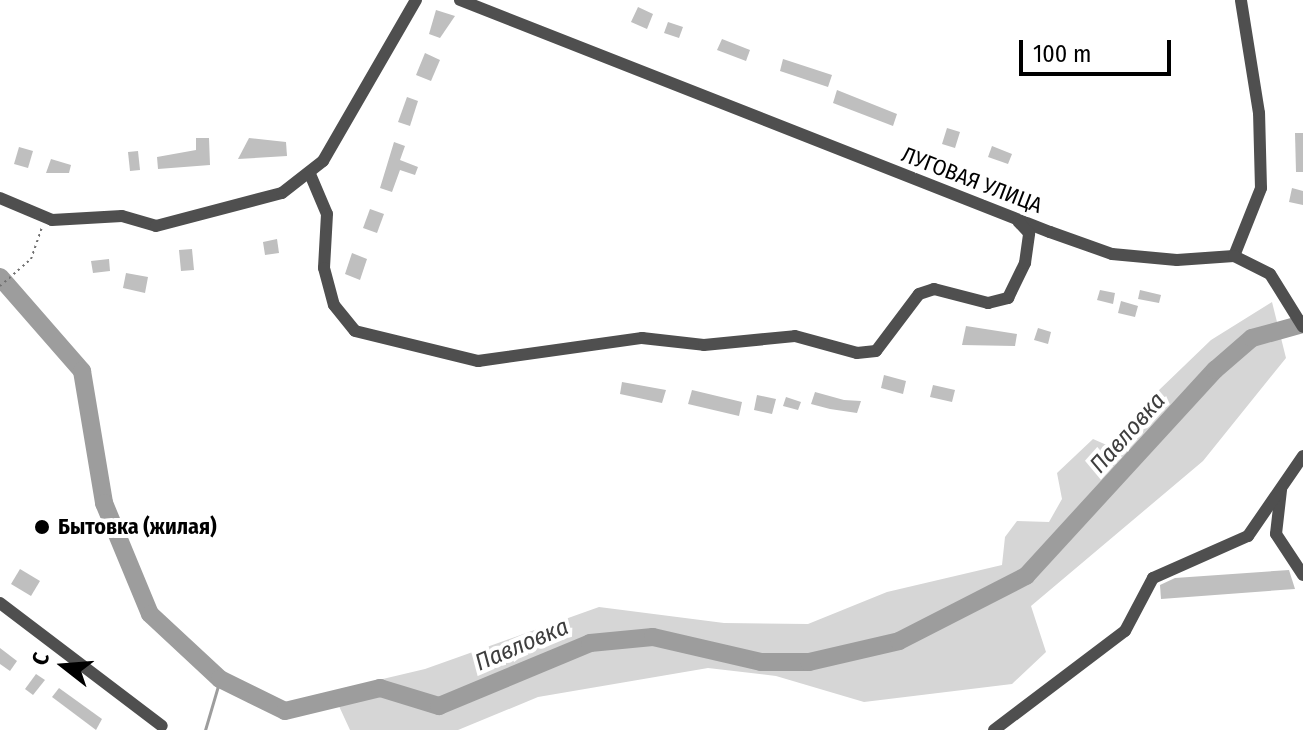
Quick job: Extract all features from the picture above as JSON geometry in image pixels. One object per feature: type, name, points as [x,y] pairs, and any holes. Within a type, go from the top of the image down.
[{"type":"street","points":[[0,198],[47,218],[122,216],[156,226],[282,193],[310,174],[342,132],[416,0]]},
{"type":"street","name":"ЛУГОВАЯ УЛИЦА","points":[[460,0],[1112,254],[1234,256]]},
{"type":"street","points":[[1241,0],[1259,113],[1261,188],[1234,256],[1270,274],[1292,301],[1303,327]]},
{"type":"street","points":[[310,174],[327,214],[324,268],[334,305],[355,331],[478,361],[642,338],[704,345],[795,336],[857,353],[876,351],[919,294],[934,289],[988,303],[1008,298],[1018,287],[1029,233],[1016,218]]},
{"type":"street","points":[[994,730],[1125,631],[1153,578],[1248,536],[1303,456]]},
{"type":"street","points":[[1281,487],[1276,534],[1303,575]]},
{"type":"street","points":[[0,603],[162,726]]},
{"type":"path","points":[[0,286],[24,267],[47,218]]},
{"type":"shaded area","points":[[1272,302],[1286,358],[1203,461],[1031,606],[1046,652],[1012,684],[864,702],[776,676],[708,668],[538,697],[458,730],[350,730],[332,691],[425,669],[599,607],[724,623],[808,624],[887,592],[1002,565],[1005,537],[1017,521],[1049,522],[1062,499],[1057,473],[1093,439],[1118,450],[1157,392],[1211,340]]},
{"type":"building","points":[[638,7],[653,14],[647,29],[631,22]]},
{"type":"building","points":[[436,10],[455,16],[440,38],[429,34]]},
{"type":"building","points":[[668,22],[683,27],[679,38],[664,33]]},
{"type":"building","points":[[722,39],[750,50],[746,61],[717,50]]},
{"type":"building","points":[[425,53],[440,60],[431,81],[416,75]]},
{"type":"building","points":[[783,59],[832,75],[828,87],[780,71]]},
{"type":"building","points":[[837,90],[897,114],[893,126],[833,103]]},
{"type":"building","points":[[407,97],[418,101],[410,126],[398,122]]},
{"type":"building","points":[[947,128],[960,132],[955,148],[942,144]]},
{"type":"building","points":[[1295,133],[1303,133],[1303,172],[1296,172]]},
{"type":"building","points":[[196,138],[209,138],[210,165],[158,169],[157,157],[196,150]]},
{"type":"building","points":[[249,138],[286,142],[287,156],[238,159]]},
{"type":"building","points":[[394,142],[405,146],[400,160],[418,167],[415,175],[400,170],[392,192],[380,188]]},
{"type":"building","points":[[992,146],[1012,154],[1008,164],[988,157]]},
{"type":"building","points":[[19,147],[33,151],[28,168],[14,164]]},
{"type":"building","points":[[138,151],[140,170],[130,171],[128,152]]},
{"type":"building","points":[[51,159],[71,165],[69,173],[46,173]]},
{"type":"building","points":[[1292,188],[1303,191],[1303,205],[1289,202]]},
{"type":"building","points":[[370,209],[384,214],[377,233],[363,228]]},
{"type":"building","points":[[277,239],[279,253],[265,255],[263,242]]},
{"type":"building","points":[[192,249],[194,270],[181,271],[179,250]]},
{"type":"building","points":[[352,253],[367,259],[360,280],[345,274]]},
{"type":"building","points":[[109,259],[110,271],[93,273],[91,261]]},
{"type":"building","points":[[126,273],[148,277],[145,293],[123,288]]},
{"type":"building","points":[[1100,290],[1115,293],[1113,304],[1097,300]]},
{"type":"building","points":[[1140,290],[1161,295],[1159,303],[1138,299]]},
{"type":"building","points":[[1121,301],[1138,306],[1135,317],[1118,313]]},
{"type":"building","points":[[966,326],[1017,334],[1015,346],[962,345]]},
{"type":"building","points":[[1038,328],[1051,332],[1048,344],[1034,340]]},
{"type":"building","points":[[884,375],[906,381],[903,394],[881,388]]},
{"type":"building","points":[[622,382],[666,390],[662,403],[620,394]]},
{"type":"building","points":[[933,385],[955,390],[952,402],[930,397]]},
{"type":"building","points":[[692,390],[742,402],[739,416],[688,404]]},
{"type":"building","points":[[815,392],[861,401],[857,413],[811,404]]},
{"type":"building","points":[[757,395],[776,399],[772,414],[754,410]]},
{"type":"building","points":[[786,397],[801,402],[798,410],[783,406]]},
{"type":"building","points":[[20,569],[40,581],[31,596],[11,584]]},
{"type":"building","points":[[1289,570],[1295,589],[1161,599],[1160,585],[1175,578]]},
{"type":"building","points":[[0,648],[17,661],[10,671],[0,664]]},
{"type":"building","points":[[36,674],[45,680],[33,695],[25,689]]},
{"type":"building","points":[[59,688],[102,719],[96,730],[52,697]]},
{"type":"waterway","name":"Павловка","points":[[0,277],[82,371],[104,503],[150,614],[220,679],[285,711],[380,688],[439,706],[590,643],[653,637],[761,662],[809,662],[899,641],[1026,576],[1215,370],[1252,338],[1303,324]]},
{"type":"waterway","points":[[205,730],[220,679]]},
{"type":"place","name":"Бытовка (жилая)","points":[[42,527]]}]
